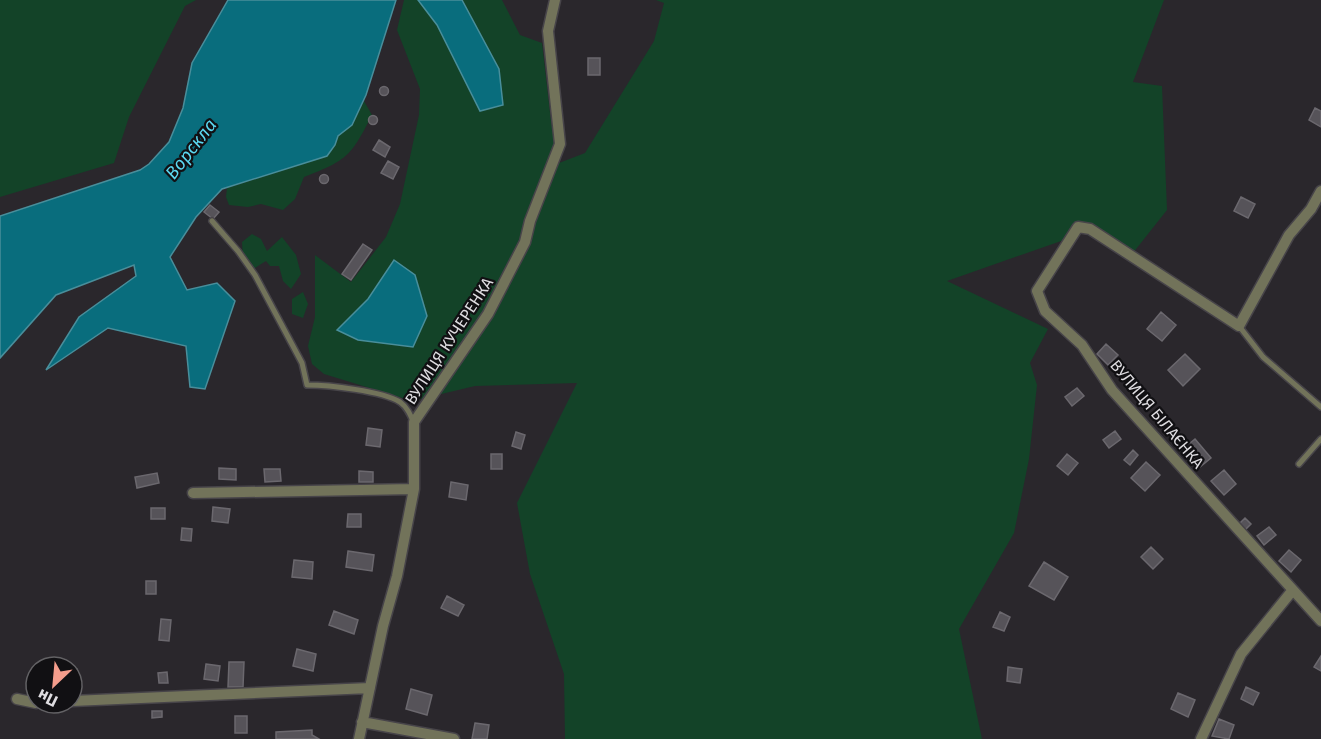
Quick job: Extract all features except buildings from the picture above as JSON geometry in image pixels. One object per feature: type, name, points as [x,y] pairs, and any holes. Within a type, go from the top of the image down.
[{"type":"street","name":"ВУЛИЦЯ КУЧЕРЕНКА","points":[[359,739],[383,626],[397,576],[414,489],[414,423],[488,314],[525,242],[530,221],[560,144],[548,31],[555,0]]},
{"type":"street","points":[[1239,326],[1289,235],[1311,209],[1321,191]]},
{"type":"street","name":"ВУЛИЦЯ БІЛАЄНКА","points":[[1239,326],[1090,229],[1078,227],[1037,291],[1045,311],[1082,345],[1112,390],[1321,621]]},
{"type":"street","points":[[193,493],[414,489]]},
{"type":"street","points":[[1201,739],[1241,654],[1292,591]]},
{"type":"street","points":[[84,700],[370,688]]},
{"type":"street","points":[[17,699],[24,700]]},
{"type":"street","points":[[362,722],[454,739]]},
{"type":"lane","points":[[212,221],[255,275],[302,363],[307,385],[374,393],[399,402],[409,411],[414,423]]},
{"type":"lane","points":[[1239,326],[1263,357],[1321,407]]},
{"type":"lane","points":[[1299,464],[1321,439]]},
{"type":"green space","points":[[0,0],[196,0],[185,6],[129,117],[114,163],[0,197]]},
{"type":"green space","points":[[404,0],[502,0],[520,35],[542,43],[551,121],[559,163],[585,153],[654,41],[664,3],[656,0],[1164,0],[1133,82],[1162,86],[1167,210],[1129,258],[1084,233],[947,281],[1048,329],[1030,363],[1037,385],[1029,459],[1014,533],[959,629],[982,739],[565,739],[564,674],[530,574],[517,503],[577,383],[475,386],[412,401],[324,374],[312,364],[308,346],[315,317],[315,255],[351,282],[386,237],[400,204],[419,115],[420,89],[397,30]]},
{"type":"green space","points":[[364,101],[372,115],[359,140],[339,161],[304,177],[295,199],[283,210],[261,204],[248,207],[229,205],[226,197],[227,188],[327,156],[338,136],[352,125]]},
{"type":"green space","points":[[252,234],[261,239],[267,251],[282,237],[296,255],[301,274],[291,289],[283,281],[279,266],[270,266],[266,261],[253,269],[243,259],[242,242]]},
{"type":"green space","points":[[303,292],[308,304],[303,318],[292,314],[292,299]]},
{"type":"water","name":"Ворскла","points":[[228,0],[396,0],[366,95],[352,125],[338,136],[327,156],[222,189],[196,217],[170,257],[187,290],[217,283],[235,301],[205,389],[190,387],[186,346],[108,328],[46,370],[79,317],[136,276],[134,265],[56,295],[0,358],[0,216],[140,170],[149,164],[169,142],[183,108],[192,63]]},
{"type":"water","points":[[418,0],[462,0],[499,69],[503,105],[480,111],[437,25]]},
{"type":"water","points":[[394,260],[415,275],[427,316],[413,347],[358,340],[337,330],[368,299]]}]
